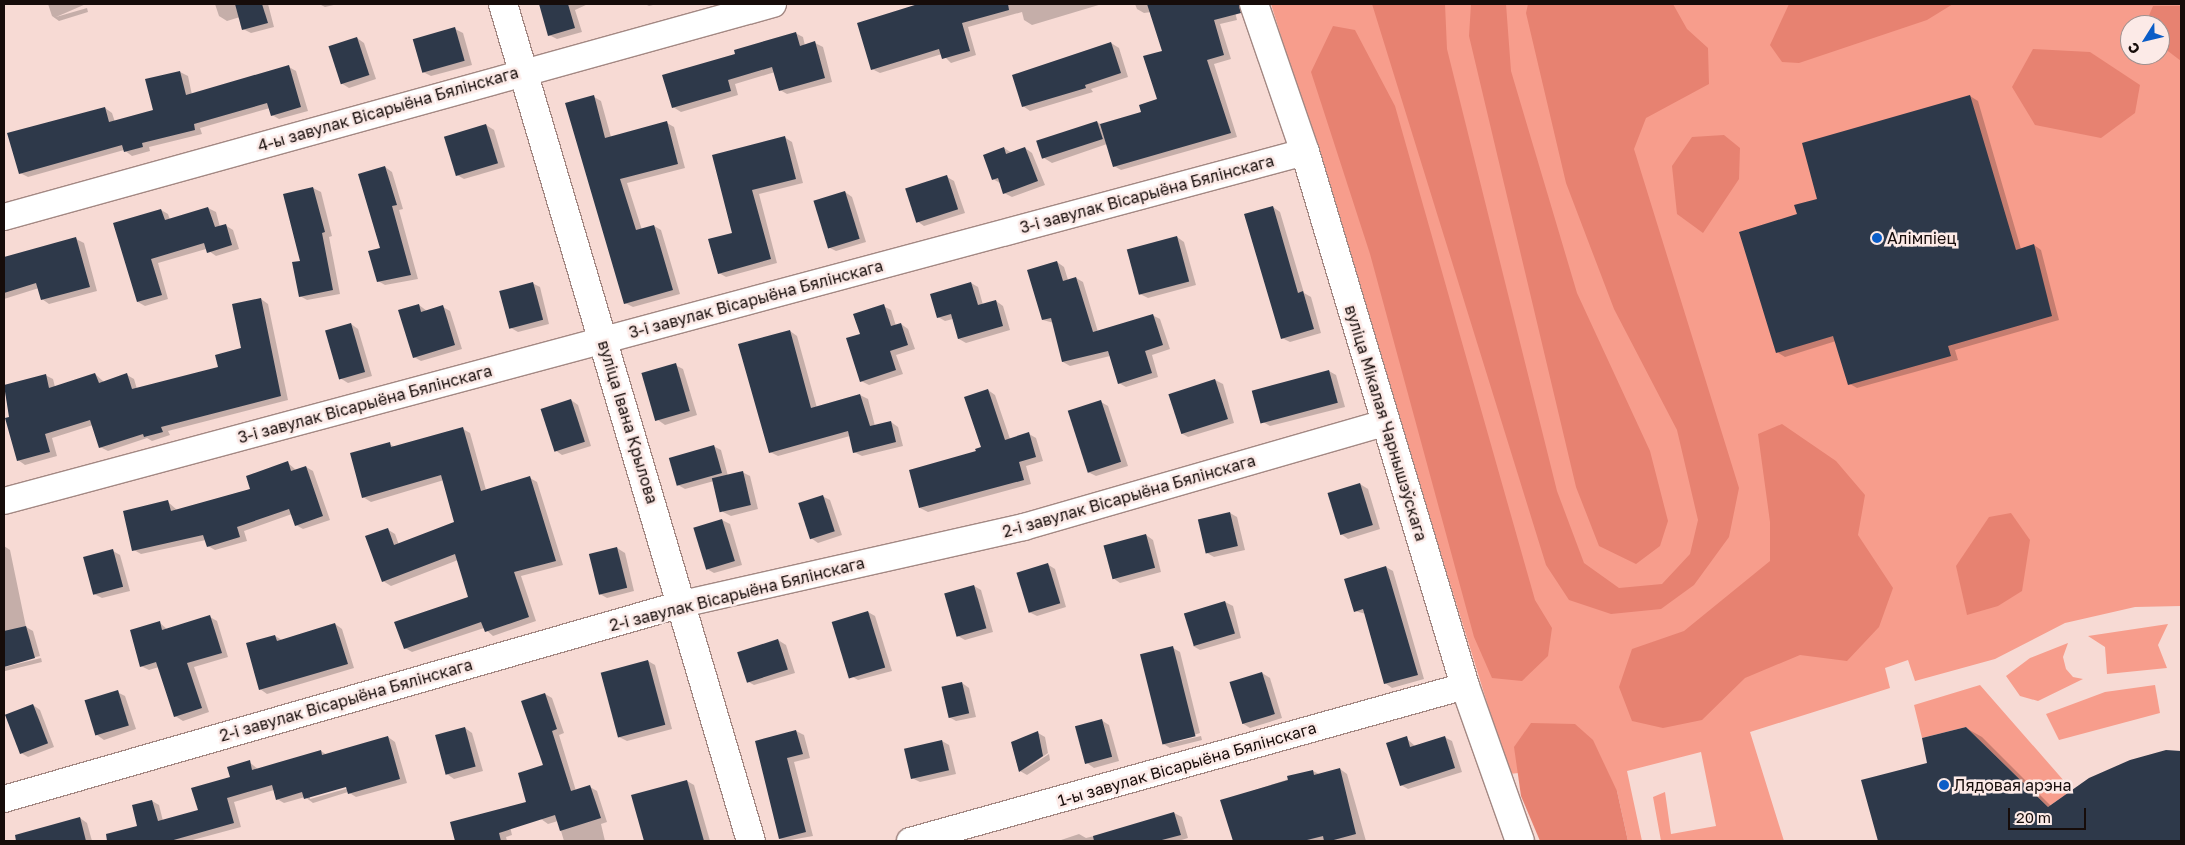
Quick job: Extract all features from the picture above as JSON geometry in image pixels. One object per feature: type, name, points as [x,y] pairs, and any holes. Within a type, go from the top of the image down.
[{"type":"street","name":"вуліца Івана Крылова","points":[[503,4],[751,841]]},
{"type":"street","name":"4-ы завулак Вісарыёна Бялінскага","points":[[4,217],[773,4]]},
{"type":"street","name":"вуліца Мікалая Чарнышэўскага","points":[[1254,4],[1305,152],[1465,686],[1520,841]]},
{"type":"street","name":"3-і завулак Вісарыёна Бялінскага","points":[[4,501],[1305,152]]},
{"type":"street","name":"2-і завулак Вісарыёна Бялінскага","points":[[4,799],[682,604],[1024,527],[1385,423]]},
{"type":"street","name":"1-ы завулак Вісарыёна Бялінскага","points":[[910,841],[1465,686]]},
{"type":"shaded area","points":[[1271,4],[2181,4],[2181,606],[2135,607],[2065,623],[1995,659],[1915,681],[1908,660],[1885,668],[1890,688],[1750,732],[1784,841],[1661,841],[1653,797],[1665,792],[1671,834],[1716,826],[1701,752],[1627,771],[1642,841],[1628,841],[1617,791],[1557,769],[1509,774]]},
{"type":"shaded area","points":[[1372,4],[1445,4],[1447,49],[1557,491],[1584,563],[1619,588],[1662,584],[1690,554],[1698,520],[1677,430],[1614,309],[1566,183],[1526,13],[1528,4],[1673,4],[1687,29],[1708,48],[1709,84],[1646,118],[1634,149],[1739,488],[1729,537],[1694,585],[1661,609],[1611,614],[1569,600],[1546,565]]},
{"type":"shaded area","points":[[1471,4],[1506,4],[1511,71],[1577,293],[1650,451],[1668,521],[1660,546],[1636,564],[1599,546],[1576,487],[1469,36]]},
{"type":"shaded area","points":[[1789,4],[1953,4],[1927,20],[1799,63],[1782,62],[1770,45]]},
{"type":"shaded area","points":[[2153,6],[2181,6],[2181,61],[2170,53],[2170,15],[2149,15]]},
{"type":"shaded area","points":[[1333,26],[1355,30],[1395,106],[1535,600],[1552,628],[1548,656],[1522,681],[1492,678],[1474,637],[1370,254],[1311,72]]},
{"type":"shaded area","points":[[2033,49],[2090,52],[2140,85],[2135,113],[2101,138],[2035,125],[2012,87]]},
{"type":"shaded area","points":[[1724,135],[1740,148],[1739,179],[1703,233],[1677,214],[1672,166],[1692,137]]},
{"type":"shaded area","points":[[1782,424],[1836,461],[1865,495],[1858,535],[1893,588],[1879,627],[1847,661],[1800,655],[1745,678],[1702,720],[1663,728],[1632,721],[1619,687],[1632,649],[1684,631],[1770,561],[1770,522],[1758,434]]},
{"type":"shaded area","points":[[2011,513],[2030,540],[2022,591],[1998,606],[1967,615],[1956,566],[1989,517]]},
{"type":"shaded area","points":[[2168,624],[2158,645],[2167,668],[2107,674],[2105,647],[2088,636]]},
{"type":"shaded area","points":[[2068,643],[2063,657],[2066,669],[2073,677],[2083,679],[2038,701],[2020,696],[2006,676],[2030,658]]},
{"type":"shaded area","points":[[1980,685],[2072,790],[2048,807],[1966,727],[1922,738],[1914,705]]},
{"type":"shaded area","points":[[2155,685],[2160,713],[2059,740],[2046,714],[2105,692]]},
{"type":"shaded area","points":[[1531,723],[1575,724],[1593,740],[1617,791],[1628,841],[1540,841],[1521,796],[1514,747]]},
{"type":"building","points":[[235,4],[262,4],[268,23],[242,30]]},
{"type":"building","points":[[539,4],[568,4],[575,28],[548,36]]},
{"type":"building","points":[[918,4],[1008,4],[1009,10],[962,23],[970,51],[942,59],[939,49],[871,70],[857,23]]},
{"type":"building","points":[[1147,4],[1239,4],[1241,13],[1214,20],[1224,55],[1207,60],[1231,133],[1113,167],[1100,124],[1141,112],[1139,105],[1157,99],[1143,56],[1162,51]]},
{"type":"building","points":[[455,27],[465,61],[422,73],[413,39]]},
{"type":"building","points":[[796,32],[800,46],[815,41],[825,78],[779,91],[772,67],[728,80],[731,91],[672,108],[662,75],[735,54],[734,50]]},
{"type":"building","points":[[357,37],[369,75],[341,84],[328,46]]},
{"type":"building","points":[[1111,42],[1121,73],[1085,85],[1086,88],[1022,107],[1012,75]]},
{"type":"building","points":[[289,65],[301,107],[271,116],[267,103],[194,124],[195,130],[142,143],[143,147],[124,152],[122,145],[19,174],[7,133],[105,107],[109,122],[153,110],[145,79],[180,71],[186,95]]},
{"type":"building","points":[[594,95],[605,138],[667,121],[678,164],[620,179],[636,230],[654,225],[673,290],[624,304],[565,103]]},
{"type":"building","name":"Алімпіец","points":[[1970,95],[2016,250],[2034,244],[2052,316],[1948,346],[1951,356],[1848,385],[1833,336],[1776,353],[1739,232],[1797,214],[1794,205],[1817,199],[1802,143]]},
{"type":"building","points":[[1097,121],[1103,139],[1042,159],[1036,141]]},
{"type":"building","points":[[486,124],[498,163],[456,176],[444,137]]},
{"type":"building","points":[[785,136],[796,179],[752,190],[771,259],[718,274],[708,239],[732,233],[712,155]]},
{"type":"building","points":[[1004,147],[1006,154],[1025,147],[1038,181],[1003,194],[998,178],[992,180],[983,155]]},
{"type":"building","points":[[385,166],[397,205],[392,206],[411,275],[377,282],[368,251],[380,248],[358,174]]},
{"type":"building","points":[[947,175],[958,209],[916,223],[905,189]]},
{"type":"building","points":[[313,187],[325,232],[322,233],[333,290],[299,297],[292,262],[300,261],[283,194]]},
{"type":"building","points":[[845,191],[860,239],[828,248],[813,201]]},
{"type":"building","points":[[1273,206],[1298,293],[1303,291],[1314,329],[1281,339],[1244,214]]},
{"type":"building","points":[[208,207],[215,227],[226,224],[232,245],[207,253],[204,243],[151,259],[162,295],[137,302],[113,223],[161,209],[165,220]]},
{"type":"building","points":[[1177,236],[1189,281],[1139,295],[1127,249]]},
{"type":"building","points":[[76,237],[90,287],[41,300],[36,283],[4,293],[4,257]]},
{"type":"building","points":[[1057,261],[1063,281],[1076,277],[1093,332],[1153,314],[1163,345],[1145,351],[1152,373],[1118,384],[1108,351],[1062,362],[1051,318],[1042,320],[1027,270]]},
{"type":"building","points":[[533,282],[543,320],[509,329],[499,291]]},
{"type":"building","points":[[971,282],[978,305],[996,300],[1003,326],[958,339],[951,314],[937,318],[930,294]]},
{"type":"building","points":[[261,298],[281,396],[161,427],[163,432],[144,437],[143,434],[99,448],[90,420],[45,434],[50,452],[17,461],[5,418],[9,417],[4,385],[46,374],[49,388],[95,373],[99,383],[127,373],[132,389],[218,367],[215,355],[241,348],[232,304]]},
{"type":"building","points":[[419,304],[421,312],[443,305],[455,345],[413,358],[398,310]]},
{"type":"building","points":[[884,304],[891,326],[901,323],[908,345],[890,351],[896,370],[860,382],[846,338],[860,334],[853,314]]},
{"type":"building","points":[[351,323],[365,372],[339,379],[325,330]]},
{"type":"building","points":[[790,330],[811,408],[860,394],[870,426],[891,421],[896,442],[853,453],[848,431],[769,453],[738,344]]},
{"type":"building","points":[[676,363],[690,411],[655,421],[641,373]]},
{"type":"building","points":[[1329,370],[1338,403],[1261,424],[1252,391]]},
{"type":"building","points":[[1215,379],[1228,419],[1181,434],[1168,394]]},
{"type":"building","points":[[988,389],[1005,440],[1029,432],[1036,457],[1019,462],[1024,480],[919,508],[909,470],[976,451],[975,449],[981,447],[964,397]]},
{"type":"building","points":[[571,399],[585,442],[554,452],[541,409]]},
{"type":"building","points":[[1101,400],[1121,462],[1088,473],[1068,411]]},
{"type":"building","points":[[463,427],[481,491],[530,476],[556,561],[514,572],[529,617],[485,632],[481,622],[404,649],[394,622],[468,597],[455,554],[382,582],[365,536],[388,528],[394,545],[454,522],[441,475],[362,498],[350,453],[390,442],[391,447]]},
{"type":"building","points":[[714,445],[722,473],[677,486],[669,458]]},
{"type":"building","points":[[288,461],[291,471],[306,466],[323,516],[295,526],[289,509],[237,527],[240,537],[207,547],[203,535],[132,551],[123,511],[168,500],[171,511],[250,489],[246,476]]},
{"type":"building","points":[[743,471],[751,505],[720,512],[712,478]]},
{"type":"building","points":[[1360,483],[1373,525],[1340,535],[1327,493]]},
{"type":"building","points":[[823,495],[835,531],[810,539],[798,503]]},
{"type":"building","points":[[1230,512],[1238,546],[1206,554],[1198,519]]},
{"type":"building","points":[[722,519],[735,561],[706,570],[693,528]]},
{"type":"building","points":[[1146,534],[1155,568],[1113,579],[1103,545]]},
{"type":"building","points":[[617,547],[627,588],[599,595],[589,554]]},
{"type":"building","points":[[113,549],[123,587],[93,595],[83,557]]},
{"type":"building","points":[[1048,563],[1060,603],[1029,613],[1016,573]]},
{"type":"building","points":[[1386,566],[1418,675],[1384,684],[1363,609],[1354,612],[1344,579]]},
{"type":"building","points":[[974,585],[986,628],[957,637],[944,594]]},
{"type":"building","points":[[1225,601],[1235,634],[1194,646],[1184,614]]},
{"type":"building","points":[[868,611],[885,667],[849,679],[832,622]]},
{"type":"building","points":[[210,615],[222,653],[187,663],[202,708],[174,717],[156,662],[140,667],[130,630],[160,621],[162,630]]},
{"type":"building","points":[[335,623],[348,664],[259,690],[246,643],[275,635],[277,641]]},
{"type":"building","points":[[26,626],[35,658],[4,667],[4,631]]},
{"type":"building","points":[[778,639],[788,669],[747,683],[737,652]]},
{"type":"building","points":[[1173,646],[1195,736],[1163,744],[1140,654]]},
{"type":"building","points":[[648,660],[665,725],[618,737],[601,673]]},
{"type":"building","points":[[1262,672],[1275,714],[1242,724],[1229,682]]},
{"type":"building","points":[[962,682],[969,713],[949,718],[942,687]]},
{"type":"building","points":[[118,690],[129,725],[95,736],[85,700]]},
{"type":"building","points":[[545,693],[557,729],[552,731],[571,791],[590,785],[601,818],[560,831],[555,815],[499,833],[501,841],[455,841],[450,822],[526,802],[518,773],[543,765],[521,701]]},
{"type":"building","points":[[33,704],[48,743],[20,754],[5,715]]},
{"type":"building","points":[[1102,719],[1112,757],[1085,764],[1075,726]]},
{"type":"building","points":[[465,727],[476,767],[446,775],[435,735]]},
{"type":"building","name":"Лядовая арэна","points":[[1966,727],[2048,807],[2089,778],[2130,760],[2166,750],[2181,751],[2181,841],[1878,841],[1861,780],[1927,763],[1922,738]]},
{"type":"building","points":[[796,730],[803,754],[787,758],[806,832],[779,839],[755,741]]},
{"type":"building","points":[[1038,731],[1043,756],[1019,772],[1011,742]]},
{"type":"building","points":[[388,736],[400,779],[348,794],[346,787],[304,799],[302,792],[276,800],[272,785],[227,798],[234,823],[170,841],[107,841],[106,834],[137,826],[132,805],[152,800],[158,821],[198,810],[191,788],[230,777],[227,767],[250,760],[252,770],[321,750],[322,755]]},
{"type":"building","points":[[1407,736],[1410,747],[1445,736],[1455,768],[1400,786],[1386,743]]},
{"type":"building","points":[[942,740],[949,770],[911,779],[904,749]]},
{"type":"building","points":[[1340,768],[1356,834],[1330,841],[1324,841],[1323,836],[1303,841],[1233,841],[1220,800],[1288,780],[1287,776],[1313,770],[1314,775]]},
{"type":"building","points":[[687,780],[704,841],[644,841],[631,795]]},
{"type":"building","points":[[1174,812],[1181,835],[1158,841],[1094,841],[1093,836]]},
{"type":"building","points":[[80,817],[86,841],[16,841],[15,835]]},
{"type":"place","name":"Алімпіец","points":[[1877,238]]},
{"type":"place","name":"Лядовая арэна","points":[[1944,785]]}]
